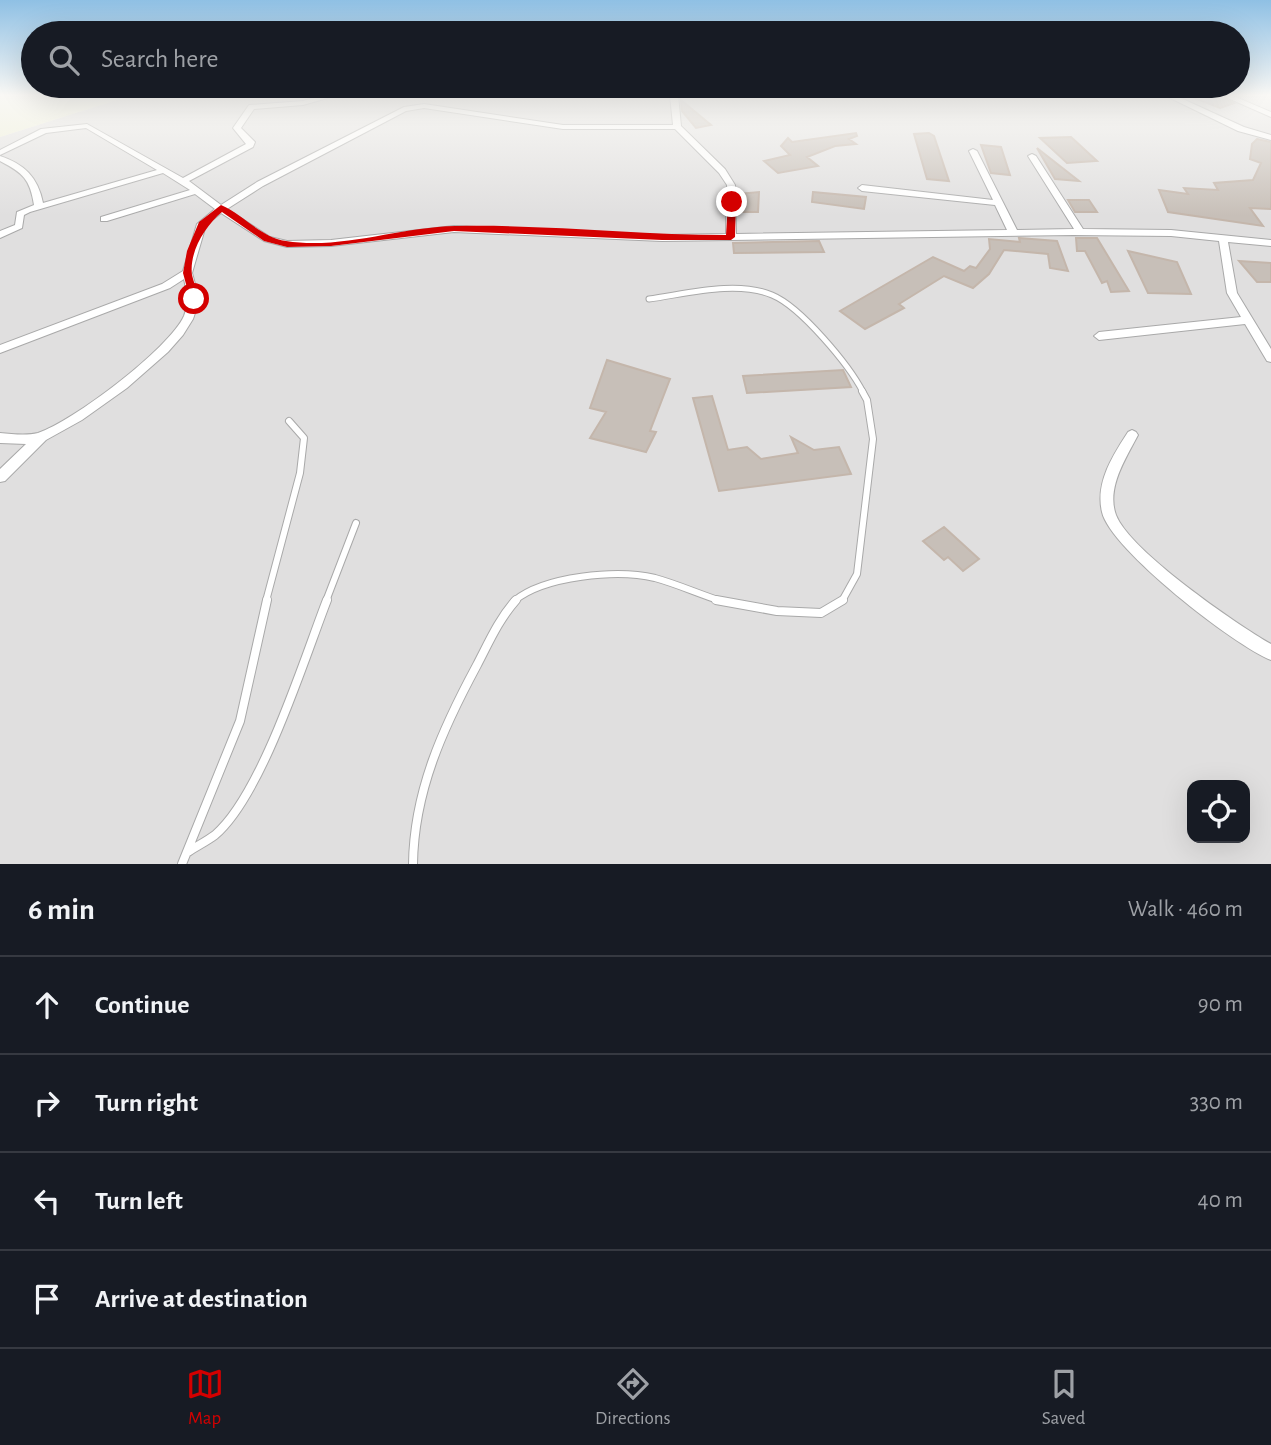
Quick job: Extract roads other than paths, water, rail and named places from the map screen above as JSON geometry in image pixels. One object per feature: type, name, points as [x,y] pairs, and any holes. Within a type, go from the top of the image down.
[{"type":"street","points":[[36,135],[0,155],[26,171],[32,178],[39,206]]},
{"type":"street","points":[[104,135],[183,181],[267,239],[287,244],[331,243],[454,229],[662,238],[1013,232],[1171,233],[1271,243]]},
{"type":"street","points":[[183,181],[250,145],[251,142],[244,135]]},
{"type":"street","points":[[0,477],[41,437],[133,375],[177,335],[188,320],[194,299],[187,273],[202,224],[221,208],[260,184],[353,135]]},
{"type":"street","points":[[686,135],[722,171],[731,185],[731,237]]},
{"type":"street","points":[[973,151],[1013,232]]},
{"type":"street","points":[[1032,156],[1080,232]]},
{"type":"street","points":[[0,235],[19,226],[22,212],[165,170]]},
{"type":"street","points":[[862,188],[999,203]]},
{"type":"street","points":[[104,219],[196,191]]},
{"type":"street","points":[[1223,239],[1232,293],[1271,358]]},
{"type":"street","points":[[0,349],[166,286],[187,273]]},
{"type":"street","points":[[1099,336],[1248,320]]},
{"type":"street","points":[[1132,435],[1112,469],[1107,492],[1110,517],[1132,545],[1174,583],[1243,637],[1271,653]]},
{"type":"street","points":[[0,438],[41,437]]},
{"type":"lane","points":[[412,864],[411,840],[428,774],[504,612],[516,599],[563,581],[616,573],[654,578],[723,602],[778,611],[821,613],[842,602],[857,574],[873,439],[867,400],[854,375],[811,325],[773,295],[749,290],[720,290],[649,299]]},
{"type":"lane","points":[[182,864],[240,721],[276,556],[300,473],[304,438],[289,421]]},
{"type":"lane","points":[[188,852],[216,834],[240,804],[252,782],[275,736],[356,523]]}]
